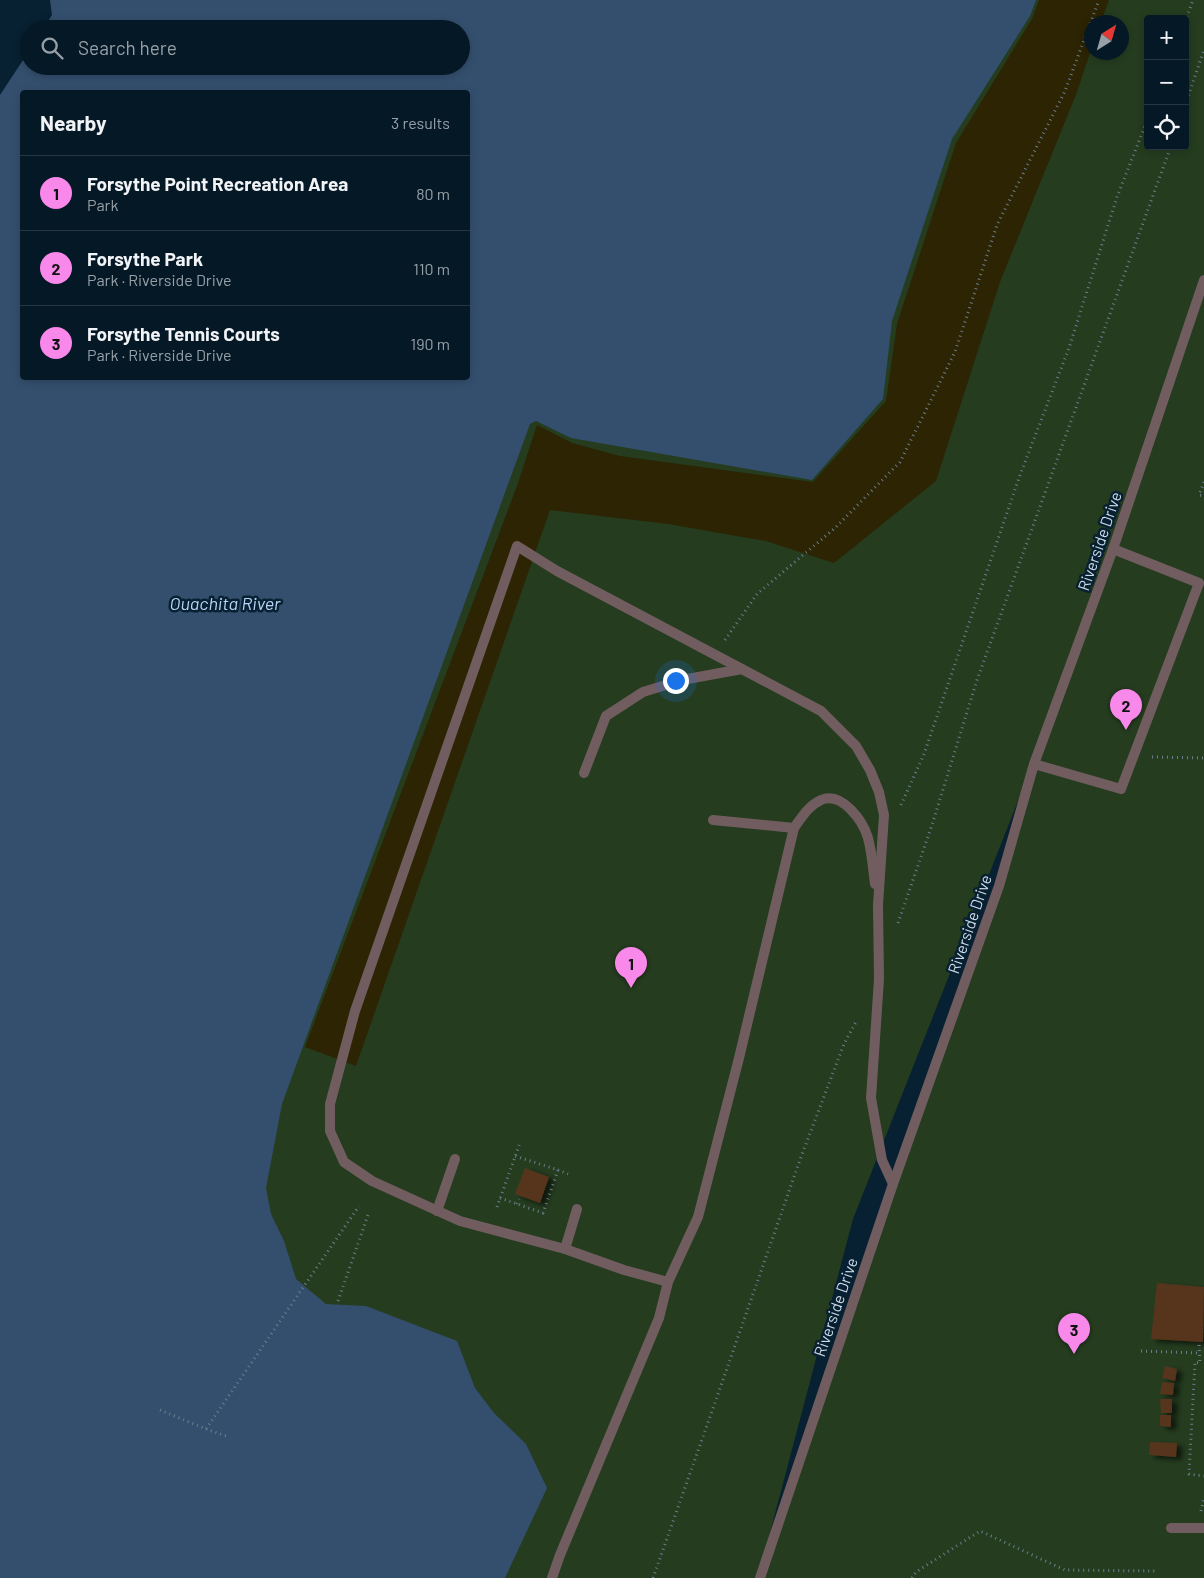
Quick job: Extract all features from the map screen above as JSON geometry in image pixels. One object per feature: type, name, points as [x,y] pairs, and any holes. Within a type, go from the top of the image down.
[{"type":"street","name":"Riverside Drive","points":[[760,1578],[892,1184],[999,886],[1034,764],[1113,549],[1204,280]]},
{"type":"street","points":[[668,1282],[624,1270],[565,1249],[460,1221],[372,1181],[344,1162],[330,1131],[330,1104],[355,1012],[517,546],[557,571],[821,711],[856,746],[870,770],[879,792],[884,815],[878,905],[878,979],[871,1098],[882,1160],[892,1184]]},
{"type":"street","points":[[1034,764],[1121,789],[1198,583],[1113,549]]},
{"type":"street","points":[[584,773],[606,716],[643,692],[682,680],[742,669]]},
{"type":"street","points":[[552,1578],[659,1318],[668,1282],[698,1217],[739,1058],[794,828],[807,809],[823,799],[838,800],[861,821],[868,838],[878,905]]},
{"type":"street","points":[[713,820],[794,828]]},
{"type":"street","points":[[437,1210],[455,1159]]},
{"type":"street","points":[[565,1249],[577,1209]]},
{"type":"street","points":[[1171,1528],[1204,1528]]},
{"type":"path","points":[[714,655],[757,594],[835,528],[900,462],[955,352],[997,225],[1065,91],[1099,0]]},
{"type":"path","points":[[1188,15],[1193,0]]},
{"type":"path","points":[[1189,93],[1204,50]]},
{"type":"path","points":[[898,812],[924,754],[1020,475],[1069,348],[1117,197],[1144,128]]},
{"type":"path","points":[[898,925],[978,680],[1170,150]]},
{"type":"path","points":[[1204,482],[1199,494],[1204,496]]},
{"type":"path","points":[[1134,756],[1204,758]]},
{"type":"path","points":[[652,1578],[712,1414],[801,1157],[844,1044],[861,1012]]},
{"type":"path","points":[[498,1207],[520,1143]]},
{"type":"path","points":[[515,1156],[568,1174]]},
{"type":"path","points":[[500,1198],[543,1213],[558,1170]]},
{"type":"path","points":[[517,1204],[519,1199]]},
{"type":"path","points":[[206,1429],[359,1206]]},
{"type":"path","points":[[338,1301],[369,1212]]},
{"type":"path","points":[[1199,1345],[1200,1363],[1195,1362],[1189,1474],[1204,1476]]},
{"type":"path","points":[[1141,1352],[1199,1353]]},
{"type":"path","points":[[160,1410],[226,1436]]},
{"type":"path","points":[[1200,1514],[1204,1498]]},
{"type":"path","points":[[912,1578],[916,1572],[980,1531],[1065,1570],[1156,1571]]},
{"type":"green space","points":[[680,0],[1204,0],[1204,1578],[760,1578],[1061,692],[853,1219],[758,1578],[488,1578],[296,1310],[238,1212]]},
{"type":"sand","points":[[1039,0],[1109,0],[1104,15],[1084,15],[1084,60],[1088,60],[1077,92],[1000,282],[936,481],[834,563],[766,541],[668,524],[550,510],[356,1066],[305,1047],[517,486],[537,425],[572,443],[620,456],[813,482],[886,401],[897,324],[956,143],[1032,19]]},
{"type":"water","name":"Ouachita River","points":[[50,0],[1036,0],[1030,16],[952,139],[892,321],[883,399],[812,480],[571,438],[536,421],[530,424],[282,1104],[266,1188],[271,1214],[284,1241],[296,1279],[326,1304],[366,1306],[457,1341],[475,1388],[494,1413],[526,1444],[547,1488],[505,1578],[0,1578],[0,95],[20,65],[20,75],[470,75],[470,20],[49,20],[52,15]]},
{"type":"building","points":[[525,1168],[549,1177],[540,1203],[515,1194]]},
{"type":"building","points":[[1157,1283],[1204,1287],[1203,1342],[1151,1339]]},
{"type":"building","points":[[1165,1366],[1177,1369],[1175,1381],[1162,1378]]},
{"type":"building","points":[[1162,1382],[1174,1383],[1173,1395],[1160,1394]]},
{"type":"building","points":[[1160,1399],[1172,1399],[1172,1413],[1161,1413]]},
{"type":"building","points":[[1160,1415],[1171,1415],[1171,1427],[1160,1426]]},
{"type":"building","points":[[1150,1442],[1177,1443],[1176,1457],[1149,1455]]},
{"type":"place","name":"Forsythe Park","points":[[1126,730]]},
{"type":"place","name":"Forsythe Point Recreation Area","points":[[631,988]]},
{"type":"place","name":"Forsythe Tennis Courts","points":[[1074,1354]]}]
